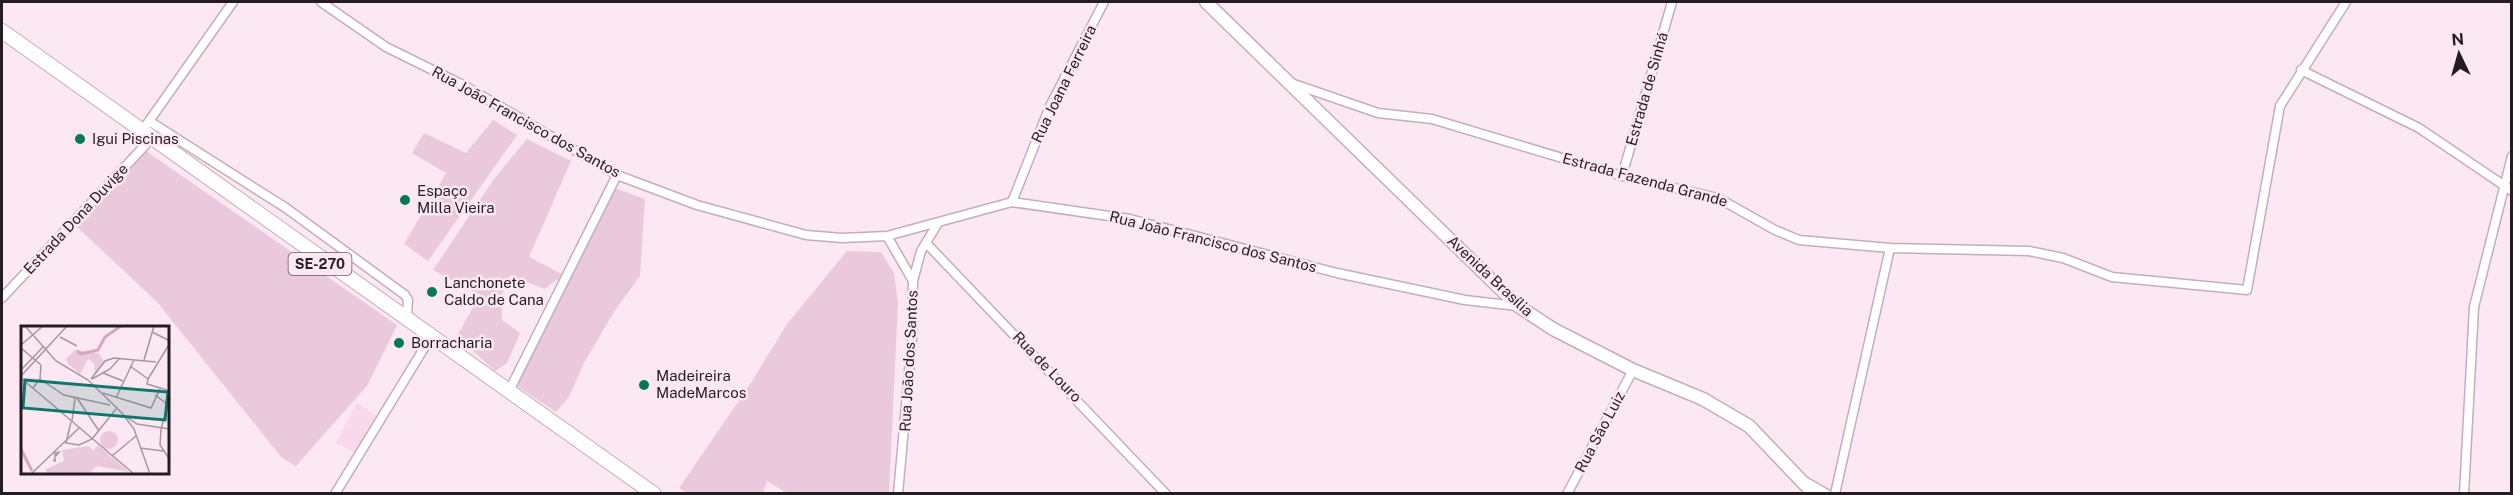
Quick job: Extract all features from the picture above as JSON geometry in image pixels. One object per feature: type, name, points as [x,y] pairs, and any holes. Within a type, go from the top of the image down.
[{"type":"main road","name":"Avenida Brasília","points":[[1206,2],[1518,306],[1552,329],[1634,370],[1703,399],[1749,426],[1814,494]]},
{"type":"main road","name":"SE-270","points":[[2,31],[147,130],[508,392],[654,494]]},
{"type":"main road","name":"SE-270","points":[[2,36],[147,130],[638,494]]},
{"type":"street","name":"Estrada Dona Duvige","points":[[2,298],[147,130],[233,2]]},
{"type":"street","name":"Rua João Francisco dos Santos","points":[[321,2],[386,47],[465,86],[617,175],[697,205],[806,235],[842,238],[887,236],[1012,202],[1123,218],[1349,276],[1465,300],[1518,306]]},
{"type":"street","name":"Rua Joana Ferreira","points":[[1012,202],[1050,106],[1104,2]]},
{"type":"street","name":"Estrada de Sinhá","points":[[1622,176],[1672,2]]},
{"type":"street","points":[[2346,2],[2301,70],[2419,128],[2460,154],[2507,189]]},
{"type":"street","name":"Estrada Fazenda Grande","points":[[1291,83],[1372,111],[1432,119],[1622,176],[1726,201],[1775,230],[1799,240],[1890,248],[2029,250],[2056,256],[2112,277],[2247,290],[2276,120],[2282,101],[2301,70]]},
{"type":"street","points":[[2464,494],[2474,307],[2507,189],[2511,156]]},
{"type":"street","points":[[508,392],[617,175]]},
{"type":"street","points":[[913,281],[918,258],[938,223]]},
{"type":"street","name":"Rua João dos Santos","points":[[887,236],[913,281],[911,349],[898,494]]},
{"type":"street","name":"Rua de Louro","points":[[926,243],[1166,494]]},
{"type":"street","points":[[1835,494],[1890,248]]},
{"type":"street","points":[[335,494],[429,340]]},
{"type":"street","name":"Rua São Luiz","points":[[1567,494],[1634,370]]},
{"type":"street","points":[[1803,480],[1827,494]]},
{"type":"shaded area","points":[[493,120],[517,135],[428,261],[404,244],[446,173],[412,153],[424,133],[466,153]]},
{"type":"shaded area","points":[[527,139],[571,161],[529,257],[564,275],[544,289],[510,275],[502,296],[502,320],[520,333],[507,363],[495,371],[457,336],[480,295],[433,270],[494,179]]},
{"type":"shaded area","points":[[146,151],[397,325],[367,386],[296,466],[282,458],[157,302],[75,225]]},
{"type":"shaded area","points":[[612,187],[645,199],[640,276],[614,312],[584,363],[569,397],[556,412],[517,386]]},
{"type":"shaded area","points":[[847,251],[881,252],[894,273],[898,303],[889,493],[787,493],[767,481],[763,493],[687,493],[679,488],[749,386],[787,324]]},
{"type":"shaded area","points":[[357,403],[378,417],[357,453],[336,443]]},
{"type":"place","name":"Igui Piscinas","points":[[80,139]]},
{"type":"place","name":"Espaço Milla Vieira","points":[[405,200]]},
{"type":"place","name":"Lanchonete Caldo de Cana","points":[[432,292]]},
{"type":"place","name":"Borracharia","points":[[399,343]]},
{"type":"place","name":"Madeireira MadeMarcos","points":[[644,385]]}]
